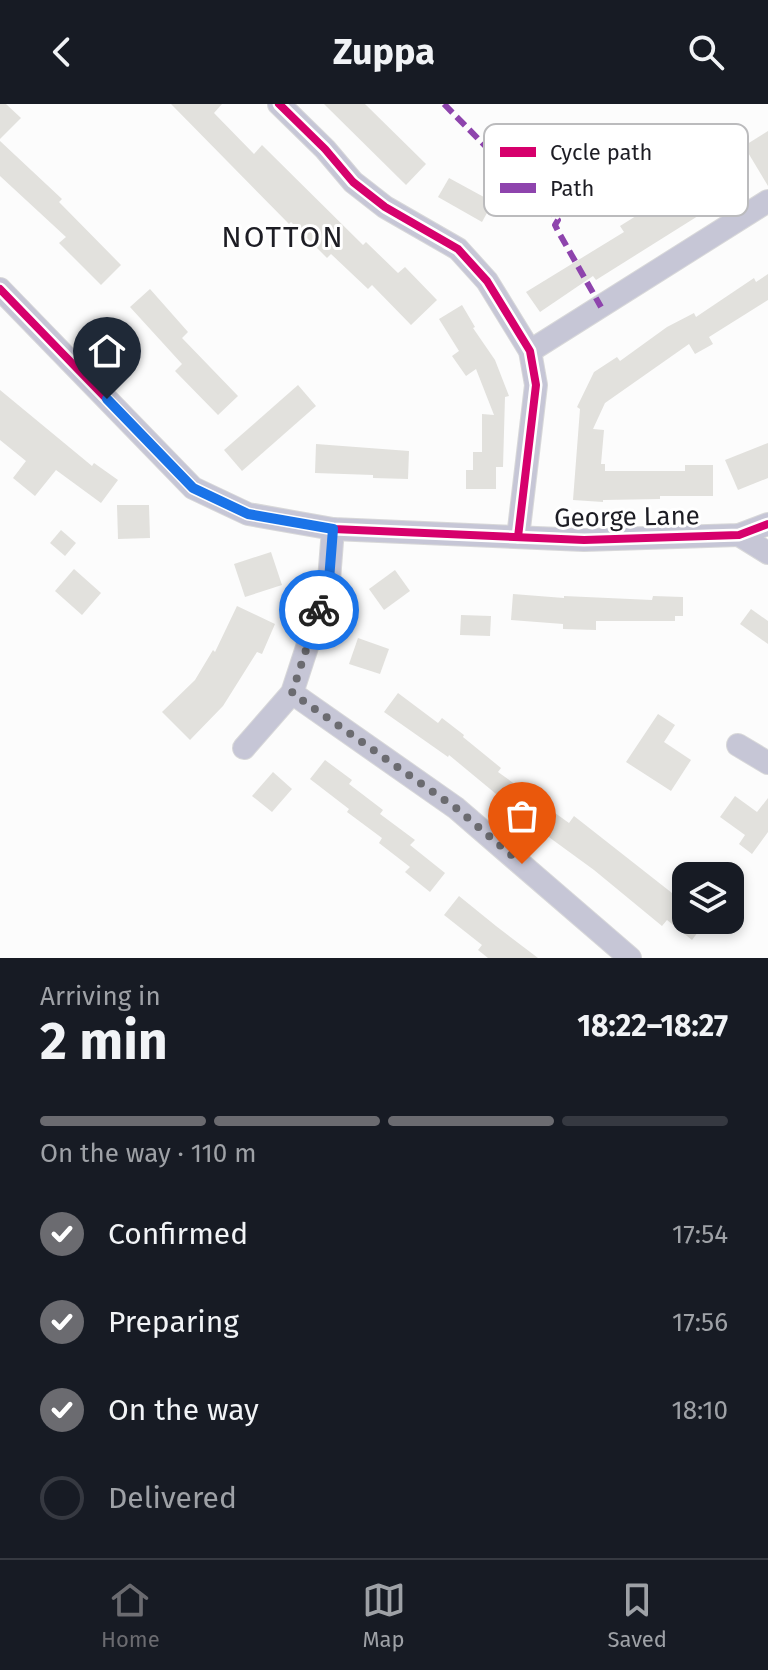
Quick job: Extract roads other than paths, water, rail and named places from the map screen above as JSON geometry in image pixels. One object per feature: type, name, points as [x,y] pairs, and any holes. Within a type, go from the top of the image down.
[{"type":"street","points":[[279,104],[353,182],[385,207],[458,249],[487,281],[530,351],[536,385],[518,537]]},
{"type":"street","points":[[748,214],[768,201]]},
{"type":"street","points":[[530,351],[744,216]]},
{"type":"street","name":"George Lane","points":[[0,289],[193,488],[248,514],[333,529],[584,540],[739,535],[768,524]]},
{"type":"street","points":[[244,748],[292,693],[329,580],[333,529]]},
{"type":"street","points":[[739,535],[768,553]]},
{"type":"street","points":[[292,693],[456,808],[630,958]]},
{"type":"street","points":[[738,745],[768,763]]},
{"type":"district","name":"NOTTON","points":[[283,237]]}]
